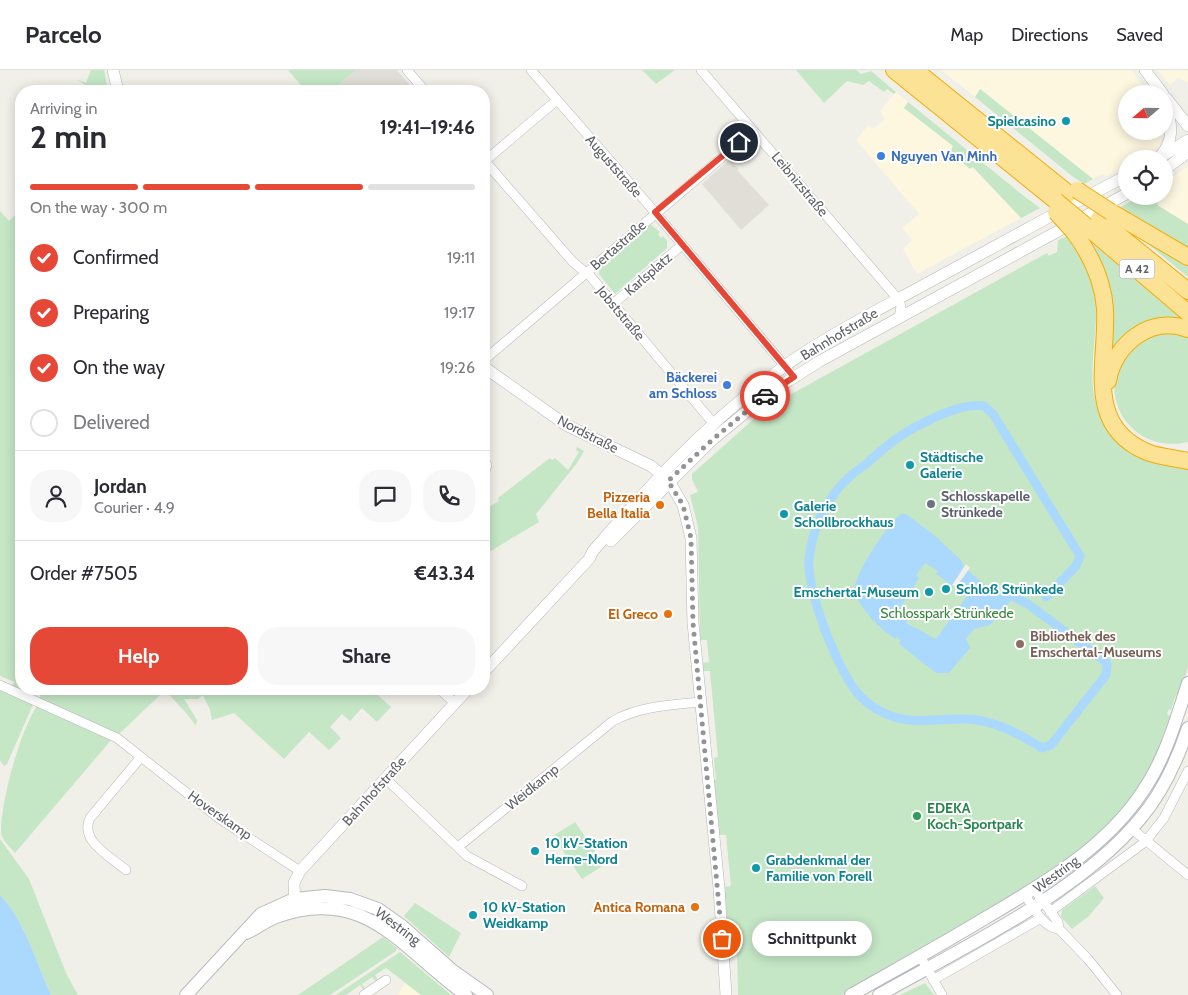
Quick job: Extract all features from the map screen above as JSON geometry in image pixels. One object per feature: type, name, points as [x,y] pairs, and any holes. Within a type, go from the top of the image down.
[{"type":"highway","name":"A 42","points":[[894,70],[977,136],[1063,197]]},
{"type":"highway","name":"A 42","points":[[915,70],[995,134],[1188,313]]},
{"type":"highway","points":[[1063,197],[1092,222],[1188,257]]},
{"type":"highway","name":"A 42","points":[[1092,222],[1188,291]]},
{"type":"highway","points":[[1092,222],[1097,270],[1104,298],[1102,376],[1105,403],[1109,417],[1121,434],[1139,447],[1156,454],[1187,452]]},
{"type":"highway","points":[[1187,452],[1159,448],[1134,438],[1116,419],[1110,402],[1108,386],[1113,361],[1133,338],[1148,330],[1164,326],[1188,329]]},
{"type":"main road","name":"Westring","points":[[851,995],[1030,892],[1100,840],[1137,801],[1162,758],[1188,683]]},
{"type":"main road","name":"Westring","points":[[879,995],[930,974],[1080,874],[1132,829],[1165,783],[1187,736]]},
{"type":"main road","name":"Westring","points":[[294,906],[338,896],[378,910],[402,926],[453,971],[487,995]]},
{"type":"main road","name":"Westring","points":[[294,906],[348,911],[371,919],[387,929],[434,971],[466,995]]},
{"type":"main road","points":[[186,995],[243,934],[294,906]]},
{"type":"street","points":[[113,70],[117,85]]},
{"type":"street","points":[[407,70],[420,85]]},
{"type":"street","name":"Auguststraße","points":[[531,70],[655,212],[794,377]]},
{"type":"street","name":"Leibnizstraße","points":[[700,70],[898,300]]},
{"type":"street","points":[[1145,70],[1156,85]]},
{"type":"street","name":"Jobststraße","points":[[490,156],[557,100]]},
{"type":"street","points":[[1173,107],[1188,126]]},
{"type":"street","name":"Bertastraße","points":[[490,355],[655,212],[753,131]]},
{"type":"street","points":[[1172,150],[1188,140]]},
{"type":"street","points":[[1173,163],[1188,152]]},
{"type":"street","name":"Jobststraße","points":[[490,166],[573,262],[585,272],[613,304],[713,422]]},
{"type":"street","name":"Bahnhofstraße","points":[[490,666],[589,559],[593,551],[665,477],[713,422],[785,366],[898,300],[1118,180]]},
{"type":"street","name":"Bahnhofstraße","points":[[665,477],[734,420],[769,393],[794,377],[1118,198]]},
{"type":"street","points":[[1014,236],[1017,246],[1014,255]]},
{"type":"street","name":"Karlsplatz","points":[[613,304],[682,245]]},
{"type":"street","name":"Bahnhofstraße","points":[[898,300],[901,306],[899,318]]},
{"type":"street","name":"Nordstraße","points":[[490,371],[566,425],[635,457],[665,477]]},
{"type":"street","points":[[665,477],[683,505],[691,538],[693,623],[726,995]]},
{"type":"street","name":"Hoverskamp","points":[[0,685],[15,692]]},
{"type":"street","name":"Hoverskamp","points":[[22,695],[109,734],[220,819],[300,871]]},
{"type":"street","points":[[446,695],[455,703]]},
{"type":"street","name":"Bahnhofstraße","points":[[294,906],[294,883],[300,871],[462,695]]},
{"type":"street","name":"Weidkamp","points":[[458,847],[613,721],[631,712],[647,708],[701,702]]},
{"type":"street","points":[[126,870],[90,840],[87,823],[141,757]]},
{"type":"street","name":"Westring","points":[[1050,912],[1145,842],[1164,818],[1188,770]]},
{"type":"street","points":[[385,778],[467,856],[522,886]]},
{"type":"street","points":[[1132,829],[1145,842],[1188,875]]},
{"type":"street","points":[[1030,892],[1037,904],[1041,918],[1052,929],[1059,929]]},
{"type":"street","points":[[1037,904],[1050,912],[1058,922],[1059,929],[1088,959],[1117,995]]},
{"type":"street","name":"Westring","points":[[930,974],[1041,918]]},
{"type":"street","points":[[920,956],[942,995]]},
{"type":"street","points":[[364,995],[386,980]]},
{"type":"shaded area","points":[[356,70],[397,70],[410,85],[338,85]]},
{"type":"shaded area","points":[[941,70],[1132,70],[1142,85],[1118,85],[1118,140],[1161,140],[1154,150],[1118,150],[1118,170],[1106,177],[1103,174],[1093,179],[981,89],[975,97]]},
{"type":"shaded area","points":[[1157,70],[1188,70],[1188,83],[1178,77],[1170,85]]},
{"type":"shaded area","points":[[896,92],[908,102],[904,108],[953,146],[950,153],[970,169],[972,167],[1021,218],[917,274],[903,249],[912,240],[902,228],[919,214],[856,140],[868,125],[874,129],[884,119],[880,111]]},
{"type":"shaded area","points":[[730,159],[739,169],[737,170],[769,205],[741,230],[702,184]]},
{"type":"shaded area","points":[[1188,166],[1188,224],[1158,205],[1173,205],[1173,177]]},
{"type":"shaded area","points":[[405,983],[421,995],[398,995]]},
{"type":"green space","points":[[91,70],[104,70],[107,85],[85,85],[78,80],[86,83]]},
{"type":"green space","points":[[288,70],[356,70],[338,85],[301,85]]},
{"type":"green space","points":[[642,70],[675,70],[656,84]]},
{"type":"green space","points":[[796,70],[856,70],[861,74],[871,71],[896,92],[894,94],[887,89],[884,92],[869,81],[863,85],[847,81],[824,103]]},
{"type":"green space","points":[[980,89],[1093,179],[1084,184],[1072,176],[975,97]]},
{"type":"green space","points":[[908,102],[1040,208],[1021,218],[973,167],[970,169],[950,152],[953,146],[904,108]]},
{"type":"green space","points":[[1124,205],[1157,205],[1188,224],[1188,248],[1119,208]]},
{"type":"green space","points":[[0,211],[9,221],[15,215],[15,682],[0,676]]},
{"type":"green space","points":[[650,224],[660,232],[658,234],[661,238],[663,236],[667,241],[667,248],[615,294],[599,274],[599,269]]},
{"type":"green space","points":[[1132,233],[1188,260],[1188,277],[1142,239]]},
{"type":"green space","name":"Schlosspark Strünkede","points":[[1067,236],[1085,265],[1094,289],[1096,326],[1092,370],[1095,399],[1100,415],[1132,453],[1155,463],[1188,469],[1188,667],[1180,696],[1176,695],[1171,710],[1169,709],[1167,714],[1170,716],[1161,741],[1164,741],[1155,762],[1121,813],[1087,845],[1028,888],[842,995],[738,995],[737,945],[729,945],[724,887],[731,886],[726,835],[719,835],[713,780],[716,780],[714,758],[718,757],[710,671],[703,671],[702,663],[709,662],[707,640],[700,640],[698,527],[690,495],[698,492],[692,479],[692,474],[755,418],[777,402],[1047,253],[1049,256],[1057,252],[1058,240]]},
{"type":"green space","points":[[1087,239],[1187,323],[1176,323],[1114,355],[1107,347]]},
{"type":"green space","points":[[1172,332],[1188,336],[1188,442],[1163,443],[1143,436],[1127,423],[1118,406],[1114,387],[1118,367],[1130,350],[1150,336]]},
{"type":"green space","points":[[577,447],[584,451],[577,463],[536,514],[539,522],[490,551],[490,506],[499,501],[498,498],[550,458],[552,460],[555,458],[568,470],[579,452],[576,450]]},
{"type":"green space","points":[[0,686],[15,693],[15,695],[34,702],[7,764],[4,766],[0,760]]},
{"type":"green space","points":[[41,695],[160,695],[118,735],[39,699]]},
{"type":"green space","points":[[169,695],[203,695],[198,699],[184,699],[197,720],[196,726]]},
{"type":"green space","points":[[203,695],[378,695],[391,707],[377,722],[362,708],[350,721],[342,714],[330,727],[341,738],[329,750],[309,732],[284,759],[234,713],[212,720],[210,710]]},
{"type":"green space","points":[[38,704],[112,739],[15,853],[5,842],[1,834],[4,804],[12,767],[24,731]]},
{"type":"green space","points":[[575,822],[604,865],[582,879],[553,836]]},
{"type":"green space","points":[[0,839],[29,879],[66,973],[78,995],[51,995],[23,929],[9,905],[0,895]]},
{"type":"green space","points":[[1095,886],[1104,898],[1089,916],[1072,929],[1061,917],[1062,910]]},
{"type":"green space","points":[[415,903],[461,933],[449,957],[404,916]]},
{"type":"green space","points":[[383,937],[397,948],[396,951],[330,995],[298,995]]},
{"type":"green space","points":[[400,952],[451,995],[421,995],[386,968],[375,975],[378,980],[376,981],[372,977],[362,984],[365,988],[364,990],[360,985],[346,995],[336,995]]},
{"type":"green space","points":[[925,983],[934,995],[900,995]]},
{"type":"water","points":[[900,514],[906,514],[934,535],[961,560],[964,567],[990,589],[1006,592],[1014,597],[990,625],[974,629],[966,639],[970,648],[949,673],[936,673],[899,644],[901,640],[897,637],[895,639],[877,624],[867,613],[854,592],[855,584],[865,563],[879,540]],"holes":[[[925,563],[938,571],[936,574],[967,596],[936,639],[906,623],[910,615],[900,608],[919,578],[916,575]]]},
{"type":"water","points":[[0,895],[9,905],[23,929],[51,995],[0,995]]},
{"type":"pier","points":[[966,564],[970,568],[956,587],[952,585]]},
{"type":"waterway","points":[[1014,597],[1028,604],[1107,663],[1106,675],[1051,745],[1042,748],[1015,732],[986,722],[965,719],[904,719],[884,713],[862,698],[853,687],[834,653],[818,611],[809,573],[809,559],[815,531],[826,505],[843,483],[891,443],[930,419],[945,413],[959,408],[984,406],[993,414],[1080,556],[1076,566],[1046,597]]},
{"type":"way so far","points":[[722,939],[693,623],[691,538],[688,518],[683,505],[678,494],[668,481],[734,420],[765,396]]},
{"type":"place","name":"Spielcasino","points":[[1066,121]]},
{"type":"place","name":"Nguyen Van Minh","points":[[881,156]]},
{"type":"place","name":"Bäckerei am Schloss","points":[[727,385]]},
{"type":"place","name":"Städtische Galerie","points":[[910,465]]},
{"type":"place","name":"Schlosskapelle Strünkede","points":[[931,504]]},
{"type":"place","name":"Pizzeria Bella Italia","points":[[660,505]]},
{"type":"place","name":"Galerie Schollbrockhaus","points":[[784,514]]},
{"type":"place","name":"Schloß Strünkede","points":[[946,589]]},
{"type":"place","name":"Emschertal-Museum","points":[[929,592]]},
{"type":"place","name":"El Greco","points":[[668,614]]},
{"type":"place","name":"Bibliothek des Emschertal-Museums","points":[[1020,644]]},
{"type":"place","name":"EDEKA Koch-Sportpark","points":[[917,816]]},
{"type":"place","name":"10 kV-Station Herne-Nord","points":[[535,851]]},
{"type":"place","name":"Grabdenkmal der Familie von Forell","points":[[756,868]]},
{"type":"place","name":"Antica Romana","points":[[695,907]]},
{"type":"place","name":"10 kV-Station Weidkamp","points":[[473,915]]},
{"type":"place","name":"Schnittpunkt","points":[[722,939]]},
{"type":"route","points":[[739,142],[655,212],[794,377],[765,396]]}]
